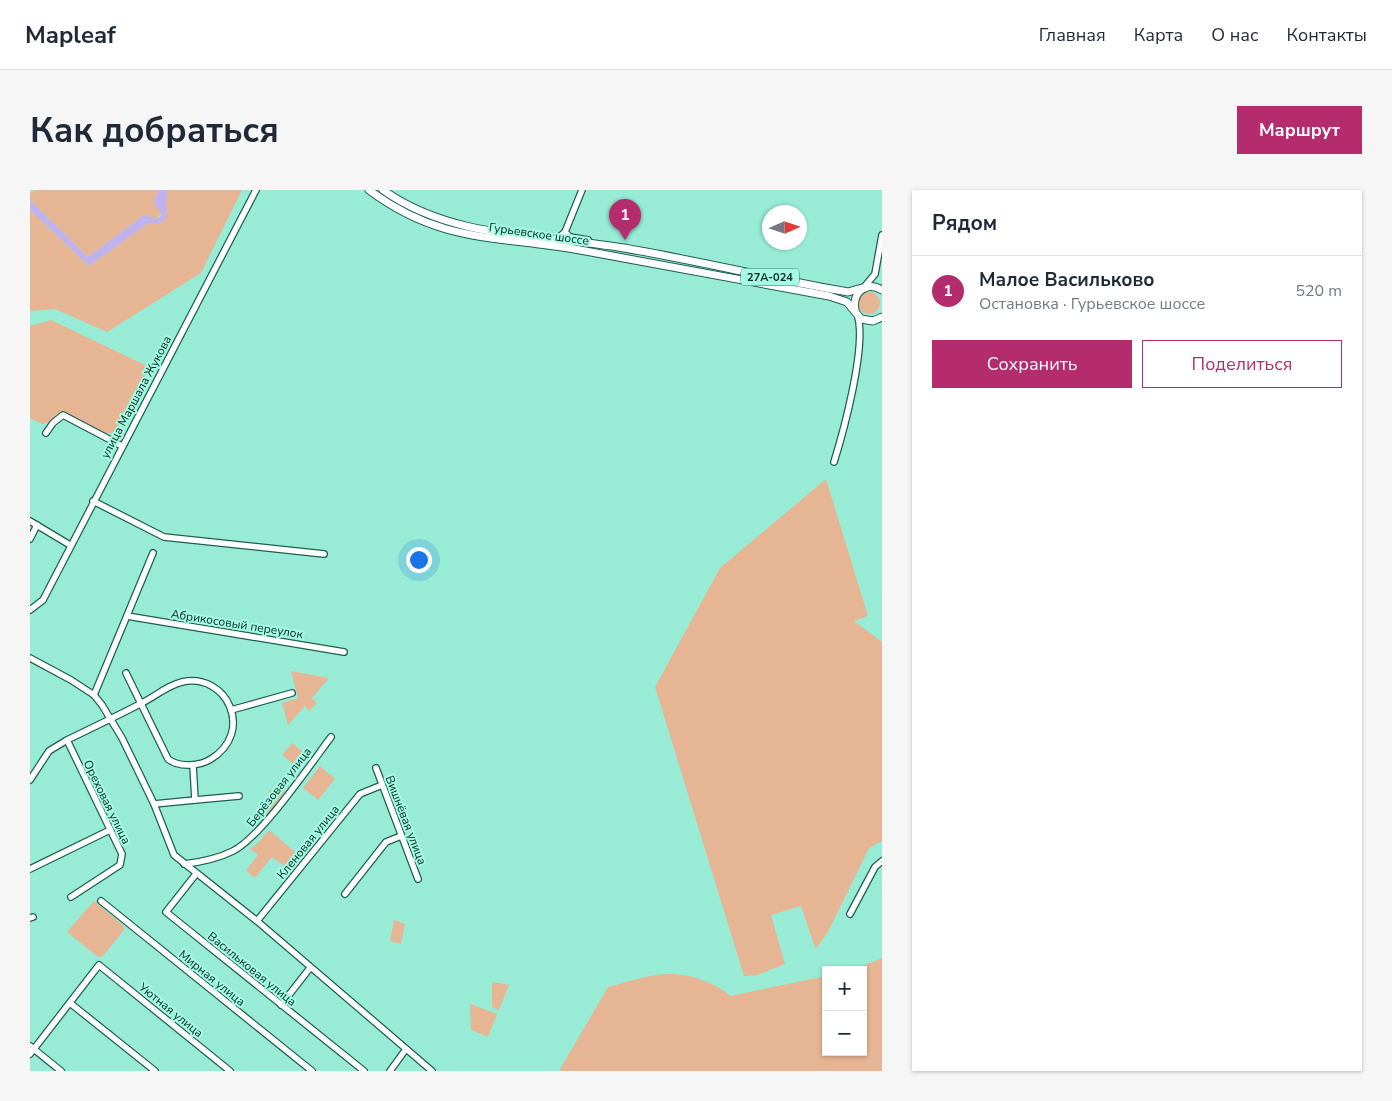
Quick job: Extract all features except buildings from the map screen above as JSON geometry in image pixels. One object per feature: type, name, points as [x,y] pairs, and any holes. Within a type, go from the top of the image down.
[{"type":"main road","name":"Гурьевское шоссе","points":[[369,190],[410,217],[451,232],[573,249],[842,299],[856,314],[868,321]]},
{"type":"main road","name":"Гурьевское шоссе","points":[[383,190],[420,212],[452,224],[607,246],[848,292],[864,287],[882,289]]},
{"type":"main road","points":[[856,314],[854,300],[864,287]]},
{"type":"main road","points":[[868,321],[882,317]]},
{"type":"street","name":"улица Маршала Жукова","points":[[30,610],[42,600],[256,190]]},
{"type":"street","points":[[557,239],[565,232],[582,190]]},
{"type":"street","points":[[565,232],[570,237],[600,242],[607,246]]},
{"type":"street","points":[[864,287],[875,274],[882,235]]},
{"type":"street","points":[[875,274],[882,289]]},
{"type":"street","points":[[834,462],[846,423],[860,334],[856,314]]},
{"type":"street","points":[[860,334],[868,321]]},
{"type":"street","points":[[46,433],[53,423],[63,415],[122,446]]},
{"type":"street","points":[[93,501],[164,537],[324,554]]},
{"type":"street","points":[[30,521],[70,545]]},
{"type":"street","points":[[30,539],[37,525]]},
{"type":"street","points":[[94,695],[153,553]]},
{"type":"street","name":"Абрикосовый переулок","points":[[127,616],[344,652]]},
{"type":"street","points":[[30,658],[94,695],[111,718],[154,804],[174,855],[257,921],[432,1071]]},
{"type":"street","points":[[30,780],[48,750],[142,704],[180,682],[198,680],[214,687],[231,710],[234,729],[230,743],[222,753],[208,761],[193,766],[173,762],[168,759],[142,704],[126,673]]},
{"type":"street","points":[[231,710],[292,693]]},
{"type":"street","name":"Берёзовая улица","points":[[184,864],[207,862],[234,851],[252,838],[331,737]]},
{"type":"street","name":"Ореховая улица","points":[[67,740],[122,854],[120,865],[71,897]]},
{"type":"street","points":[[193,766],[195,800]]},
{"type":"street","name":"Вишнёвая улица","points":[[376,768],[418,879]]},
{"type":"street","name":"Кленовая улица","points":[[257,921],[360,794],[382,785]]},
{"type":"street","points":[[154,804],[239,796]]},
{"type":"street","points":[[30,869],[110,830]]},
{"type":"street","points":[[345,894],[386,842],[401,836]]},
{"type":"street","points":[[850,914],[875,867],[882,861]]},
{"type":"street","name":"Васильковая улица","points":[[196,874],[166,912],[364,1071]]},
{"type":"street","name":"Мирная улица","points":[[101,901],[312,1071]]},
{"type":"street","name":"Уютная улица","points":[[70,1003],[99,965],[230,1071]]},
{"type":"street","points":[[281,1004],[310,968]]},
{"type":"street","points":[[61,1071],[31,1050],[70,1003],[155,1071]]},
{"type":"street","points":[[390,1071],[406,1049]]},
{"type":"shaded area","points":[[36,190],[158,190],[154,203],[161,213],[157,219],[144,215],[88,257],[30,200],[30,193]]},
{"type":"shaded area","points":[[158,190],[168,190],[166,219],[159,224],[148,223],[89,266],[30,210],[30,200],[88,257],[144,215],[157,219],[160,217],[161,213],[154,203]]},
{"type":"shaded area","points":[[168,190],[242,190],[201,273],[107,332],[55,309],[30,311],[30,210],[89,266],[148,223],[159,224],[167,212],[164,202]]},
{"type":"shaded area","points":[[869,292],[877,295],[880,303],[877,311],[869,314],[861,311],[858,303],[861,295]]},
{"type":"shaded area","points":[[51,320],[149,367],[115,432],[105,434],[66,412],[58,413],[50,422],[42,424],[30,418],[30,326]]},
{"type":"shaded area","points":[[826,479],[868,616],[854,621],[882,642],[882,841],[869,848],[828,932],[817,947],[815,948],[801,906],[771,915],[785,964],[757,975],[744,976],[655,687],[720,568]]},
{"type":"shaded area","points":[[291,671],[329,678],[312,698],[317,703],[309,711],[305,706],[288,725],[282,703],[298,698]]},
{"type":"shaded area","points":[[292,743],[309,757],[299,768],[282,755]]},
{"type":"shaded area","points":[[320,766],[335,779],[318,800],[303,788]]},
{"type":"shaded area","points":[[282,789],[285,792],[268,813],[263,811],[269,791]]},
{"type":"shaded area","points":[[269,830],[299,855],[288,869],[272,857],[255,878],[246,870],[258,855],[250,849]]},
{"type":"shaded area","points":[[94,901],[123,925],[124,930],[103,956],[98,957],[67,932]]},
{"type":"shaded area","points":[[394,920],[405,924],[401,944],[390,941]]},
{"type":"shaded area","points":[[882,958],[882,1071],[559,1071],[608,987],[646,977],[669,974],[694,977],[707,982],[730,996],[822,977],[822,1056],[867,1056],[867,966],[863,966]]},
{"type":"shaded area","points":[[492,982],[509,985],[499,1010],[492,1007]]},
{"type":"shaded area","points":[[470,1004],[497,1014],[488,1037],[471,1030]]},
{"type":"place","name":"Малое Васильково","points":[[625,240]]}]
